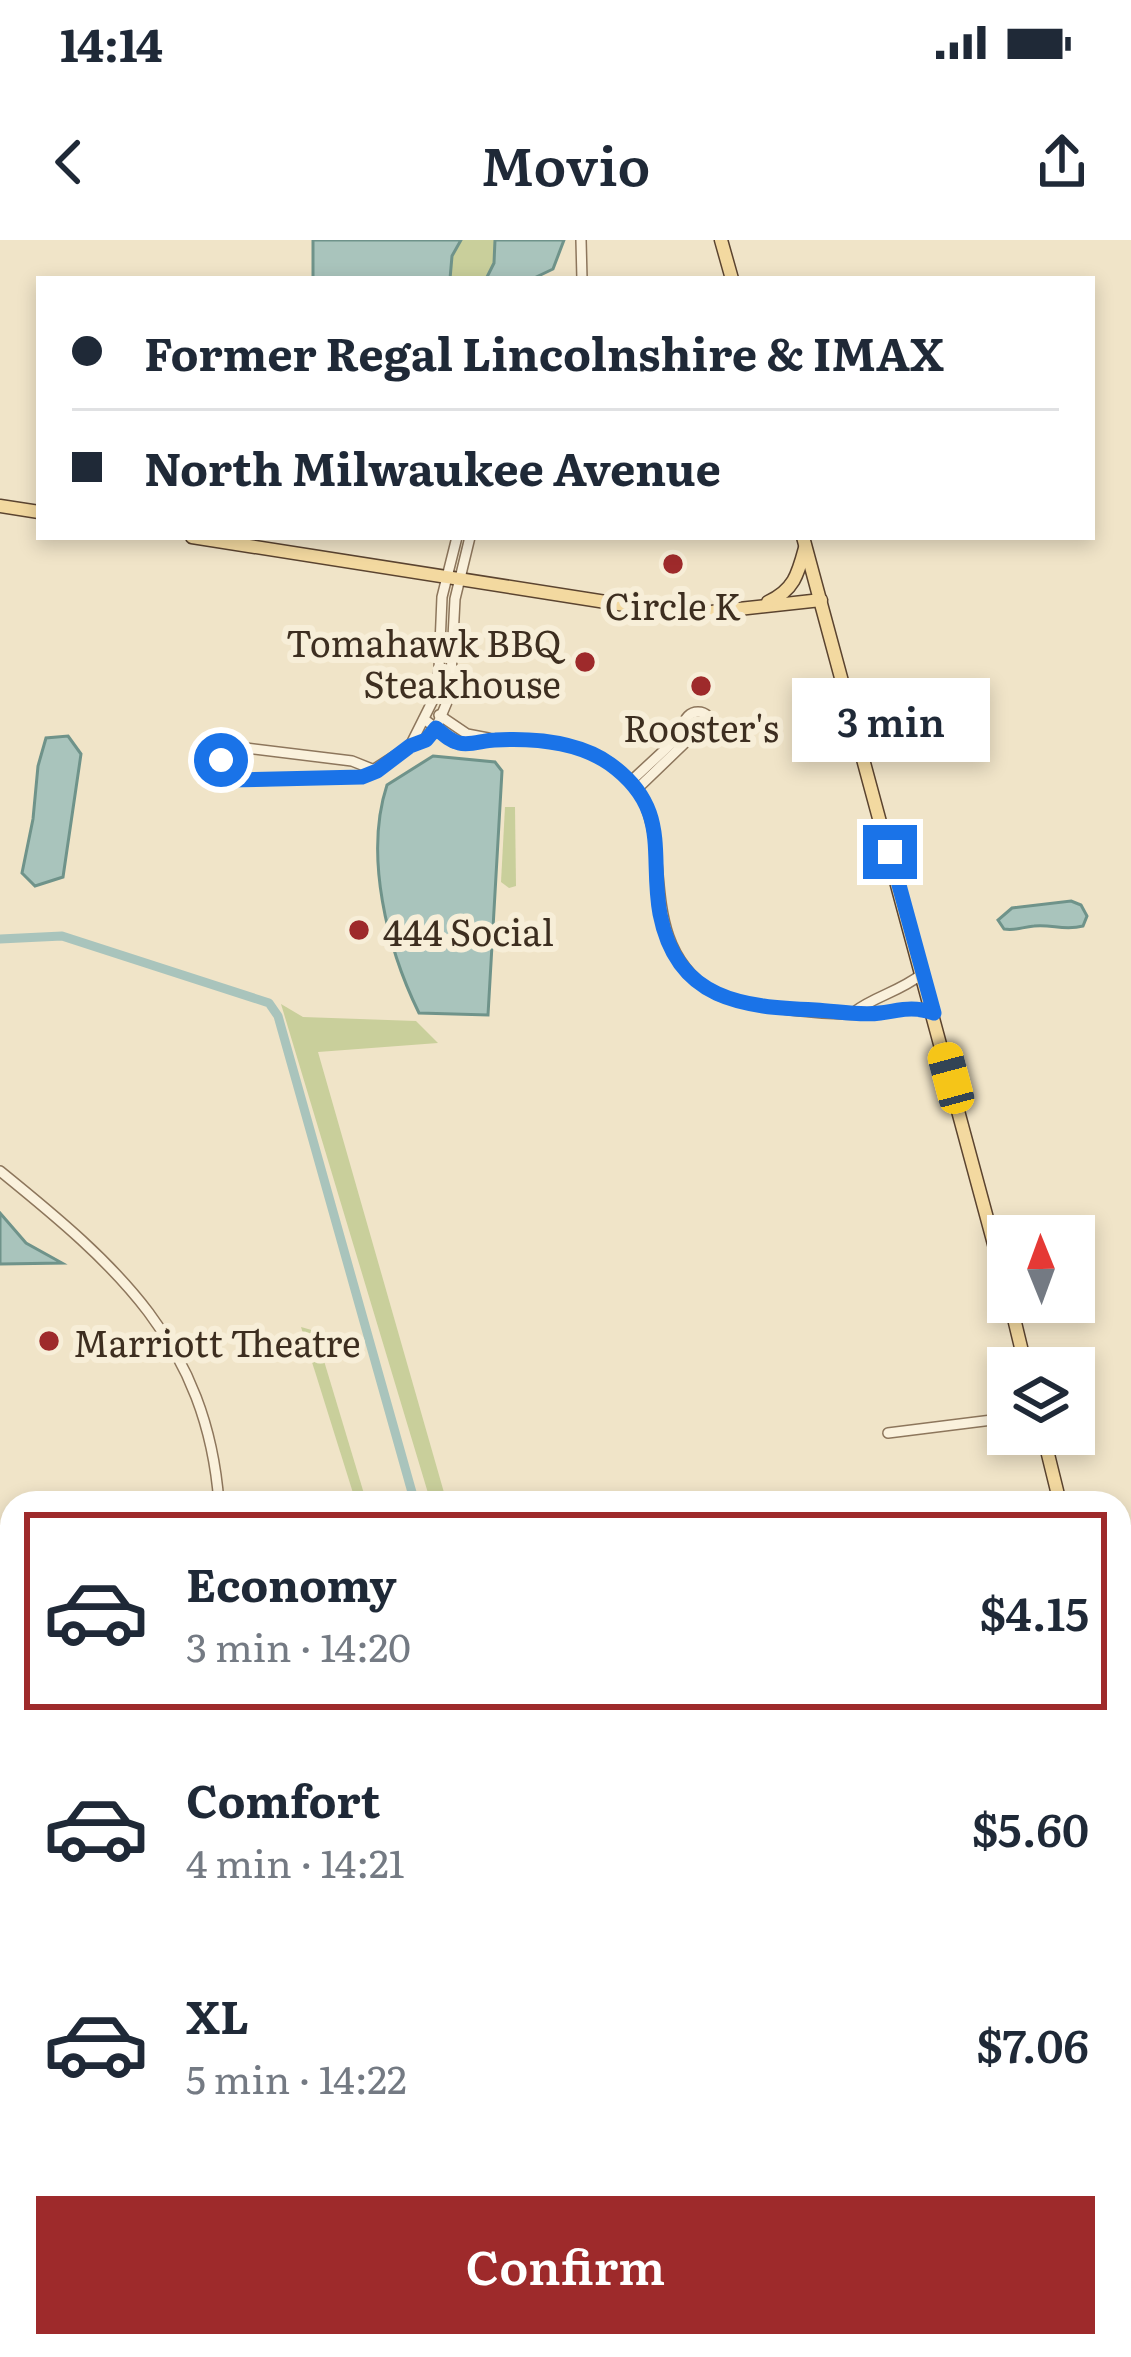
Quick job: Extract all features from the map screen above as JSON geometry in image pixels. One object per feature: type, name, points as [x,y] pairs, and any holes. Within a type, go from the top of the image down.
[{"type":"main road","points":[[721,240],[731,276]]},
{"type":"main road","points":[[0,506],[36,512]]},
{"type":"main road","points":[[212,540],[644,608],[711,611],[821,600]]},
{"type":"main road","points":[[756,607],[785,594],[795,580],[804,541]]},
{"type":"main road","points":[[804,541],[987,1215]]},
{"type":"main road","points":[[1047,1455],[1057,1491]]},
{"type":"street","points":[[581,240],[582,276]]},
{"type":"street","points":[[410,746],[427,714],[439,668],[446,575],[456,540]]},
{"type":"street","points":[[377,771],[352,761],[238,747],[227,751],[220,766],[225,776],[237,781],[352,779],[377,771],[426,740],[450,695],[454,610],[469,540]]},
{"type":"street","points":[[427,714],[441,716],[467,734],[493,740]]},
{"type":"street","points":[[427,714],[455,742],[529,741],[583,750],[607,761],[633,786],[651,815],[657,838],[661,919],[669,942],[695,978],[732,1002],[880,1013],[910,1006],[934,1013]]},
{"type":"street","points":[[633,786],[687,734]]},
{"type":"street","points":[[854,1012],[899,992],[923,974]]},
{"type":"street","points":[[0,1171],[92,1246],[153,1315],[196,1400],[218,1491]]},
{"type":"street","points":[[888,1433],[987,1421]]},
{"type":"green space","points":[[461,240],[495,240],[494,263],[488,276],[450,276],[452,255]]},
{"type":"green space","points":[[505,807],[515,807],[516,886],[509,888],[501,882]]},
{"type":"green space","points":[[281,1004],[303,1017],[416,1021],[438,1043],[318,1052],[444,1491],[427,1491]]},
{"type":"green space","points":[[301,1327],[315,1331],[363,1491],[352,1491]]},
{"type":"water","points":[[313,240],[461,240],[452,256],[450,276],[313,276]]},
{"type":"water","points":[[495,240],[564,240],[553,269],[538,276],[488,276],[494,263]]},
{"type":"water","points":[[68,736],[81,754],[63,877],[35,886],[22,873],[38,766],[46,738]]},
{"type":"water","points":[[433,756],[495,762],[502,771],[488,1015],[419,1013],[397,960],[382,901],[378,841],[387,785]]},
{"type":"water","points":[[1071,901],[1081,905],[1087,916],[1083,926],[1004,929],[998,920],[1012,908]]},
{"type":"water","points":[[0,1213],[26,1243],[62,1263],[0,1264]]},
{"type":"waterway","points":[[0,939],[62,936],[269,1003],[278,1016],[412,1491]]},
{"type":"place","name":"Circle K","points":[[673,564]]},
{"type":"place","name":"Tomahawk BBQ Steakhouse","points":[[585,662]]},
{"type":"place","name":"Rooster's","points":[[701,686]]},
{"type":"place","name":"444 Social","points":[[359,930]]},
{"type":"place","name":"Marriott Theatre","points":[[49,1341]]},
{"type":"route","points":[[221,760],[222,772],[230,780],[352,779],[377,771],[426,740],[436,728],[455,742],[468,744],[529,741],[583,750],[625,776],[651,815],[657,838],[661,919],[681,962],[711,991],[732,1002],[760,1007],[880,1013],[910,1006],[934,1013],[890,852]]}]
